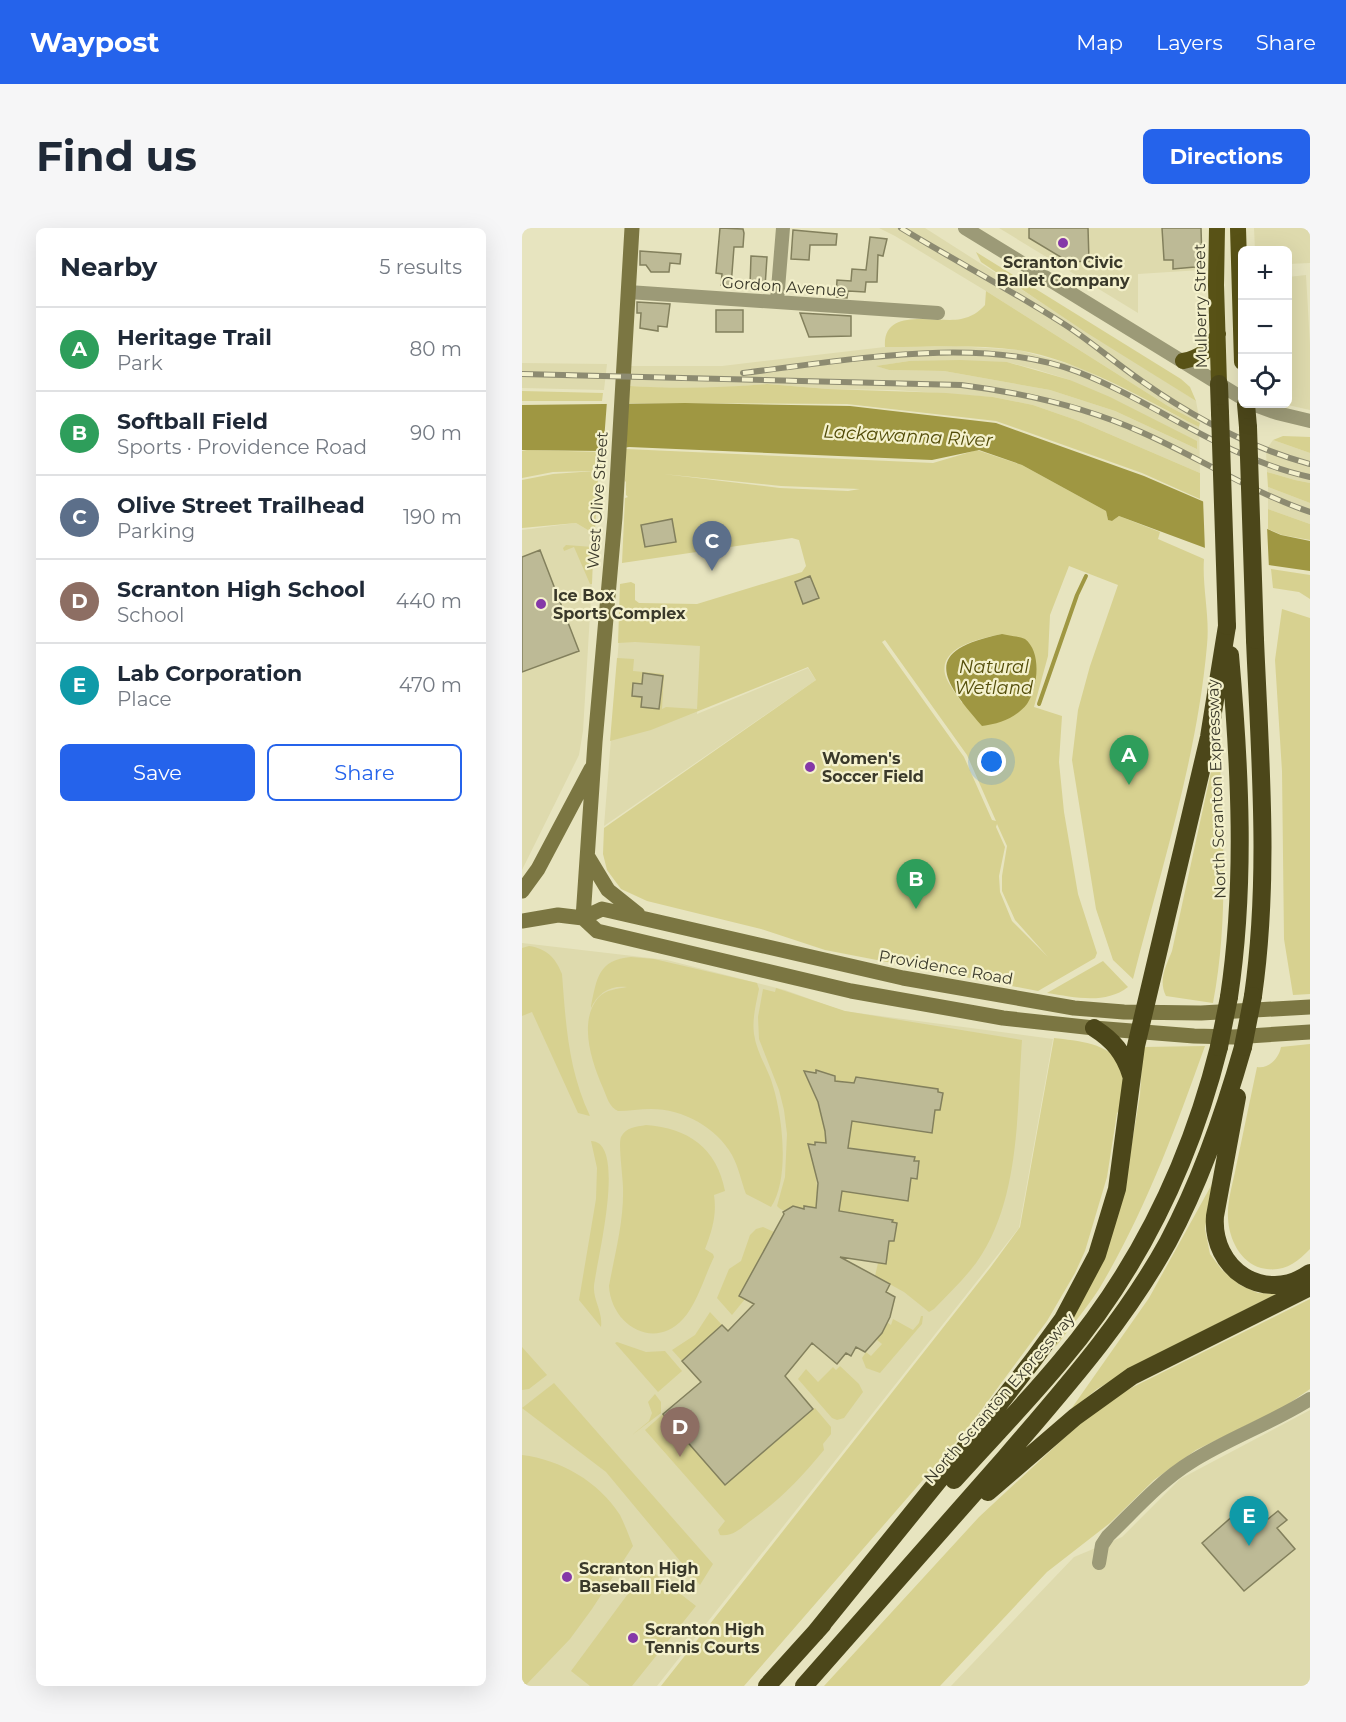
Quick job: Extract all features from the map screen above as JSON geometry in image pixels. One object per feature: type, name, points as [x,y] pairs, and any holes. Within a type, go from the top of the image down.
[{"type":"highway","name":"Mulberry Street","points":[[1217,228],[1219,384]]},
{"type":"highway","points":[[1238,228],[1242,354]]},
{"type":"highway","points":[[1183,361],[1206,351],[1218,334]]},
{"type":"highway","name":"North Scranton Expressway","points":[[767,1686],[1062,1361],[1100,1311],[1135,1257],[1173,1183],[1200,1115],[1219,1047],[1238,931],[1240,854],[1235,715],[1227,627],[1219,384]]},
{"type":"highway","points":[[1246,408],[1263,820],[1261,933],[1233,1126],[1214,1226],[1217,1245],[1221,1253],[1234,1268],[1258,1283],[1283,1285],[1301,1279],[1310,1273]]},
{"type":"highway","points":[[815,1633],[993,1413],[1049,1338],[1075,1298],[1097,1255],[1114,1200],[1121,1167],[1140,1032],[1209,737],[1227,627]]},
{"type":"highway","points":[[1094,1028],[1107,1036],[1120,1051],[1132,1078]]},
{"type":"highway","points":[[804,1686],[1078,1374],[1135,1296],[1168,1240],[1196,1182],[1220,1122],[1243,1047]]},
{"type":"highway","points":[[921,1555],[1022,1462],[1113,1388],[1152,1364],[1310,1287]]},
{"type":"main road","name":"West Olive Street","points":[[583,918],[612,557],[632,228]]},
{"type":"main road","points":[[522,891],[538,869],[594,764]]},
{"type":"main road","points":[[588,857],[608,890],[645,919]]},
{"type":"main road","name":"Providence Road","points":[[522,921],[558,915],[583,918],[602,909],[903,978],[1074,1008],[1144,1013],[1233,1012],[1310,1006]]},
{"type":"main road","name":"Providence Road","points":[[583,918],[597,931],[851,991],[961,1012],[1140,1032],[1233,1036],[1310,1032]]},
{"type":"street","points":[[777,301],[783,228]]},
{"type":"street","points":[[965,228],[1238,396]]},
{"type":"street","name":"Gordon Avenue","points":[[628,292],[938,314]]},
{"type":"street","points":[[1263,408],[1310,421]]},
{"type":"street","points":[[1099,1563],[1102,1545],[1108,1536],[1156,1490],[1190,1463],[1310,1399]]},
{"type":"shaded area","points":[[879,228],[925,228],[1196,401],[1200,423],[1168,406],[986,291]]},
{"type":"shaded area","points":[[999,228],[1199,228],[1201,270],[1138,274],[1138,313]]},
{"type":"shaded area","points":[[1254,228],[1310,228],[1310,263],[1292,264],[1292,246],[1255,246]]},
{"type":"shaded area","points":[[976,252],[1181,379],[1190,387],[1196,401],[1087,333],[981,262]]},
{"type":"shaded area","points":[[1306,275],[1310,345],[1310,410],[1292,406],[1292,277]]},
{"type":"shaded area","points":[[986,291],[1168,406],[1200,423],[1199,427],[1088,371],[1041,355],[985,347],[885,347],[886,334],[892,326],[913,319],[951,320],[968,317],[985,305]]},
{"type":"shaded area","points":[[956,346],[1019,350],[1079,367],[1199,427],[1200,473],[1079,421],[1033,405],[993,397],[767,384],[718,388],[630,386],[630,366],[722,366],[885,347]],"holes":[[[909,361],[1007,362],[1070,380],[1197,449],[1115,411],[1050,390],[944,371],[889,370],[877,366]]]},
{"type":"shaded area","points":[[909,361],[1007,362],[1070,380],[1110,397],[1197,441],[1197,449],[1115,411],[1050,390],[944,371],[889,370],[876,366]]},
{"type":"shaded area","points":[[522,363],[607,364],[604,390],[522,388]]},
{"type":"shaded area","points":[[767,384],[828,389],[946,393],[993,397],[1033,405],[1079,421],[1200,473],[1200,499],[1142,473],[996,421],[847,404],[628,403],[630,386],[698,388]]},
{"type":"shaded area","points":[[522,391],[603,393],[602,401],[522,401]]},
{"type":"shaded area","points":[[1283,436],[1310,437],[1310,453],[1273,440]]},
{"type":"shaded area","points":[[1273,440],[1310,453],[1310,483],[1267,472],[1266,450]]},
{"type":"shaded area","points":[[626,449],[933,463],[977,450],[1022,465],[1106,511],[1108,520],[1112,521],[1119,516],[1160,532],[1158,539],[1204,559],[1208,634],[1195,730],[1177,814],[1133,979],[1113,960],[1096,909],[1072,760],[1078,710],[1090,666],[1118,585],[1069,566],[1050,615],[1048,656],[1034,707],[1062,716],[1059,762],[1064,812],[1078,894],[1097,953],[1095,958],[1038,991],[825,950],[761,929],[647,901],[621,889],[607,870],[603,854],[604,828],[816,680],[808,667],[651,730],[610,741],[617,658],[634,659],[633,671],[664,674],[662,709],[666,707],[697,709],[700,646],[618,643],[620,584],[631,582],[635,584],[635,600],[639,603],[697,604],[802,572],[806,566],[799,540],[792,538],[622,563],[625,498],[628,497],[625,481]],"holes":[[[663,474],[781,486],[860,489],[848,491],[780,488]],[[1002,634],[962,703],[946,678],[945,664],[955,650],[974,641]],[[885,640],[967,755],[996,821],[992,820],[964,757],[882,642]],[[997,824],[1007,846],[1002,891],[1015,920],[1048,957],[1012,921],[1000,892],[999,876],[1005,847],[996,827]]]},
{"type":"shaded area","points":[[522,451],[602,452],[595,531],[591,532],[576,523],[522,528],[522,480],[553,474],[595,471],[553,472],[522,478]]},
{"type":"shaded area","points":[[1267,472],[1310,483],[1310,503],[1268,487]]},
{"type":"shaded area","points":[[1268,487],[1310,503],[1310,524],[1268,509]]},
{"type":"shaded area","points":[[1268,509],[1310,524],[1310,540],[1282,535],[1268,529]]},
{"type":"shaded area","points":[[576,523],[591,532],[595,531],[583,731],[579,755],[522,870],[522,530]]},
{"type":"shaded area","points":[[566,545],[593,547],[592,584],[574,547],[564,551],[563,548]]},
{"type":"shaded area","points":[[1271,569],[1310,575],[1310,599],[1299,592],[1273,588]]},
{"type":"shaded area","points":[[1282,609],[1310,618],[1310,994],[1293,995],[1284,939],[1282,771],[1275,660]]},
{"type":"shaded area","points":[[619,639],[702,645],[697,714],[808,668],[816,680],[604,826]]},
{"type":"shaded area","points":[[1219,735],[1224,869],[1222,937],[1213,1003],[1166,996],[1163,979],[1172,951]]},
{"type":"shaded area","points":[[522,943],[667,960],[785,990],[843,1011],[1053,1039],[1019,1228],[657,1686],[522,1686]]},
{"type":"shaded area","points":[[529,946],[541,949],[550,955],[562,974],[573,1064],[590,1116],[578,1113],[532,1012],[522,1016],[522,948]]},
{"type":"shaded area","points":[[631,957],[654,959],[757,983],[759,989],[754,1017],[754,1034],[758,1051],[770,1077],[781,1124],[783,1161],[781,1179],[771,1207],[746,1194],[732,1155],[708,1128],[675,1112],[647,1109],[618,1111],[612,1107],[591,1055],[589,1019],[592,1008],[601,995],[627,987],[615,987],[605,991],[597,998],[591,1008],[595,987],[605,966]]},
{"type":"shaded area","points":[[1103,961],[1128,987],[1119,993],[1099,998],[1078,998],[1047,993]]},
{"type":"shaded area","points":[[776,988],[845,1011],[1022,1040],[1014,1150],[1004,1205],[982,1254],[966,1276],[929,1312],[904,1292],[875,1276],[878,1263],[886,1263],[889,1241],[894,1241],[896,1223],[892,1222],[893,1220],[839,1211],[842,1191],[907,1201],[911,1178],[917,1178],[919,1162],[914,1161],[914,1157],[848,1147],[852,1121],[931,1133],[935,1110],[940,1110],[943,1094],[937,1092],[938,1089],[856,1077],[854,1083],[835,1081],[834,1076],[825,1074],[825,1072],[805,1071],[818,1102],[826,1143],[808,1144],[817,1183],[816,1208],[805,1206],[804,1209],[780,1209],[777,1206],[785,1177],[787,1134],[779,1090],[759,1039],[758,1017],[763,989],[775,992]]},
{"type":"shaded area","points":[[1054,1038],[1092,1044],[1109,1052],[1121,1067],[1123,1083],[1107,1177],[1085,1251],[1047,1321],[968,1428],[744,1686],[661,1686],[1020,1227]]},
{"type":"shaded area","points":[[1310,1044],[1310,1249],[1288,1266],[1276,1269],[1261,1268],[1247,1261],[1237,1249],[1228,1218],[1230,1192],[1257,1067],[1273,1062],[1281,1047]]},
{"type":"shaded area","points":[[1205,1046],[1145,1200],[1116,1260],[1094,1296],[1058,1344],[1050,1351],[1124,1190],[1140,1095],[1143,1047]]},
{"type":"shaded area","points":[[646,1125],[675,1131],[698,1143],[715,1163],[725,1191],[714,1195],[713,1223],[705,1249],[714,1257],[697,1298],[683,1319],[672,1328],[659,1333],[647,1333],[626,1322],[617,1312],[609,1286],[622,1213],[620,1141],[628,1129]]},
{"type":"shaded area","points":[[591,1141],[602,1146],[607,1161],[609,1181],[604,1230],[594,1286],[601,1316],[601,1327],[579,1300],[596,1199],[597,1168]]},
{"type":"shaded area","points":[[1212,1184],[1205,1229],[1210,1254],[1222,1270],[1240,1285],[1258,1293],[1276,1294],[1156,1355],[1097,1389],[1069,1412],[1149,1298]]},
{"type":"shaded area","points":[[763,1227],[774,1232],[739,1296],[745,1299],[732,1315],[717,1298],[729,1269],[741,1261],[750,1235],[756,1229]]},
{"type":"shaded area","points":[[1310,1299],[1310,1389],[1284,1407],[1196,1450],[1154,1480],[1110,1523],[1047,1572],[940,1686],[824,1686],[979,1517],[1076,1427],[1119,1394]]},
{"type":"shaded area","points":[[710,1312],[722,1325],[682,1361],[672,1350],[695,1335]]},
{"type":"shaded area","points":[[923,1316],[922,1324],[880,1373],[866,1368],[862,1358],[866,1352],[871,1356],[882,1344],[877,1340],[888,1323],[891,1325],[893,1319],[913,1330]]},
{"type":"shaded area","points":[[615,1343],[646,1352],[665,1351],[682,1371],[658,1392]]},
{"type":"shaded area","points":[[522,1347],[547,1375],[529,1389],[522,1390]]},
{"type":"shaded area","points":[[840,1366],[859,1384],[863,1392],[844,1418],[837,1420],[832,1418],[798,1379],[806,1369],[818,1382],[833,1367],[836,1370]]},
{"type":"shaded area","points":[[554,1383],[713,1564],[700,1585],[606,1472],[522,1408]]},
{"type":"shaded area","points":[[655,1394],[661,1402],[661,1413],[632,1435],[649,1421],[652,1413],[648,1402]]},
{"type":"shaded area","points":[[815,1408],[831,1427],[831,1434],[823,1444],[824,1450],[780,1497],[739,1530],[728,1535],[720,1535],[718,1530],[725,1521],[645,1430],[663,1414],[725,1485]]},
{"type":"shaded area","points":[[1310,1410],[1310,1686],[951,1686],[1074,1557],[1122,1537],[1180,1479]]},
{"type":"shaded area","name":"Scranton High Baseball Field","points":[[522,1455],[564,1467],[590,1482],[620,1515],[633,1546],[570,1639],[525,1686],[522,1686]]},
{"type":"shaded area","name":"Scranton High Tennis Courts","points":[[647,1568],[696,1606],[632,1686],[590,1686],[571,1671]]},
{"type":"water","name":"Lackawanna River","points":[[685,403],[850,406],[996,423],[1144,476],[1281,535],[1310,541],[1310,571],[1255,563],[1216,552],[1119,516],[1112,521],[1108,520],[1106,511],[1022,465],[979,450],[932,460],[629,447],[602,451],[522,450],[522,405]]},
{"type":"water","name":"Natural Wetland","points":[[1002,634],[1023,638],[1030,645],[1036,661],[1036,680],[1031,697],[1018,713],[1001,722],[982,726],[956,693],[948,679],[946,667],[950,657],[960,648],[977,640]]},
{"type":"pier","points":[[607,401],[628,401],[626,451],[603,454]]},
{"type":"pier","points":[[1203,498],[1267,526],[1269,569],[1230,562],[1205,551]]},
{"type":"building","points":[[720,228],[743,229],[744,233],[743,247],[734,247],[731,286],[721,285],[722,274],[716,273]]},
{"type":"building","name":"Scranton Civic Ballet Company","points":[[1029,228],[1088,228],[1089,261],[1069,262],[1029,238]]},
{"type":"building","points":[[1162,228],[1201,228],[1202,261],[1195,267],[1173,269],[1173,260],[1164,260]]},
{"type":"building","points":[[793,230],[837,234],[836,245],[810,245],[809,260],[791,259]]},
{"type":"building","points":[[870,237],[887,239],[883,256],[878,255],[877,282],[866,282],[865,292],[848,291],[847,298],[836,297],[837,280],[851,281],[852,269],[866,270]]},
{"type":"building","points":[[640,251],[681,254],[680,264],[670,263],[669,272],[651,272],[646,265],[640,265]]},
{"type":"building","points":[[751,256],[767,257],[765,287],[750,286]]},
{"type":"building","points":[[637,302],[670,304],[667,327],[658,326],[658,331],[640,328],[641,313],[637,313]]},
{"type":"building","points":[[716,310],[743,310],[743,332],[716,332]]},
{"type":"building","points":[[800,313],[851,316],[851,336],[809,337]]},
{"type":"building","points":[[672,519],[676,542],[645,547],[641,525]]},
{"type":"building","name":"Ice Box Sports Complex","points":[[540,550],[579,651],[522,672],[522,557]]},
{"type":"building","points":[[810,576],[819,598],[803,604],[795,582]]},
{"type":"building","points":[[643,673],[663,676],[659,709],[641,707],[642,697],[632,696],[633,683],[642,684]]},
{"type":"building","points":[[816,1070],[835,1076],[835,1081],[854,1083],[856,1077],[938,1089],[938,1092],[943,1093],[940,1110],[935,1110],[932,1133],[852,1121],[848,1148],[915,1157],[914,1161],[919,1161],[917,1179],[911,1178],[908,1201],[842,1191],[839,1211],[893,1220],[892,1222],[897,1223],[894,1241],[889,1241],[886,1264],[840,1257],[890,1284],[886,1292],[895,1297],[890,1317],[882,1333],[865,1352],[856,1347],[851,1356],[846,1353],[837,1364],[812,1343],[785,1376],[813,1409],[725,1485],[663,1414],[701,1382],[682,1361],[722,1325],[728,1331],[754,1304],[739,1296],[784,1214],[783,1212],[793,1206],[804,1209],[804,1206],[816,1208],[818,1183],[808,1144],[826,1143],[825,1131],[818,1102],[804,1071],[816,1073]]},
{"type":"building","points":[[1251,1500],[1268,1519],[1278,1511],[1287,1520],[1277,1528],[1295,1549],[1244,1591],[1202,1543]]},
{"type":"waterway","points":[[1039,704],[1077,595],[1086,576]]},
{"type":"railway","points":[[901,228],[1049,315],[1143,382],[1202,419],[1244,440],[1310,464]]},
{"type":"railway","points":[[743,373],[868,357],[956,352],[999,354],[1040,361],[1078,372],[1107,385],[1249,457],[1279,469],[1310,477]]},
{"type":"railway","points":[[522,374],[961,385],[1008,392],[1075,408],[1119,423],[1267,495],[1310,512]]},
{"type":"place","name":"Scranton Civic Ballet Company","points":[[1063,243]]},
{"type":"place","name":"Olive Street Trailhead","points":[[712,571]]},
{"type":"place","name":"Ice Box Sports Complex","points":[[541,604]]},
{"type":"place","name":"Women's Soccer Field","points":[[810,767]]},
{"type":"place","name":"Heritage Trail","points":[[1129,785]]},
{"type":"place","name":"Softball Field","points":[[916,909]]},
{"type":"place","name":"Scranton High School","points":[[680,1457]]},
{"type":"place","name":"Lab Corporation","points":[[1249,1546]]},
{"type":"place","name":"Scranton High Baseball Field","points":[[567,1577]]},
{"type":"place","name":"Scranton High Tennis Courts","points":[[633,1638]]}]
